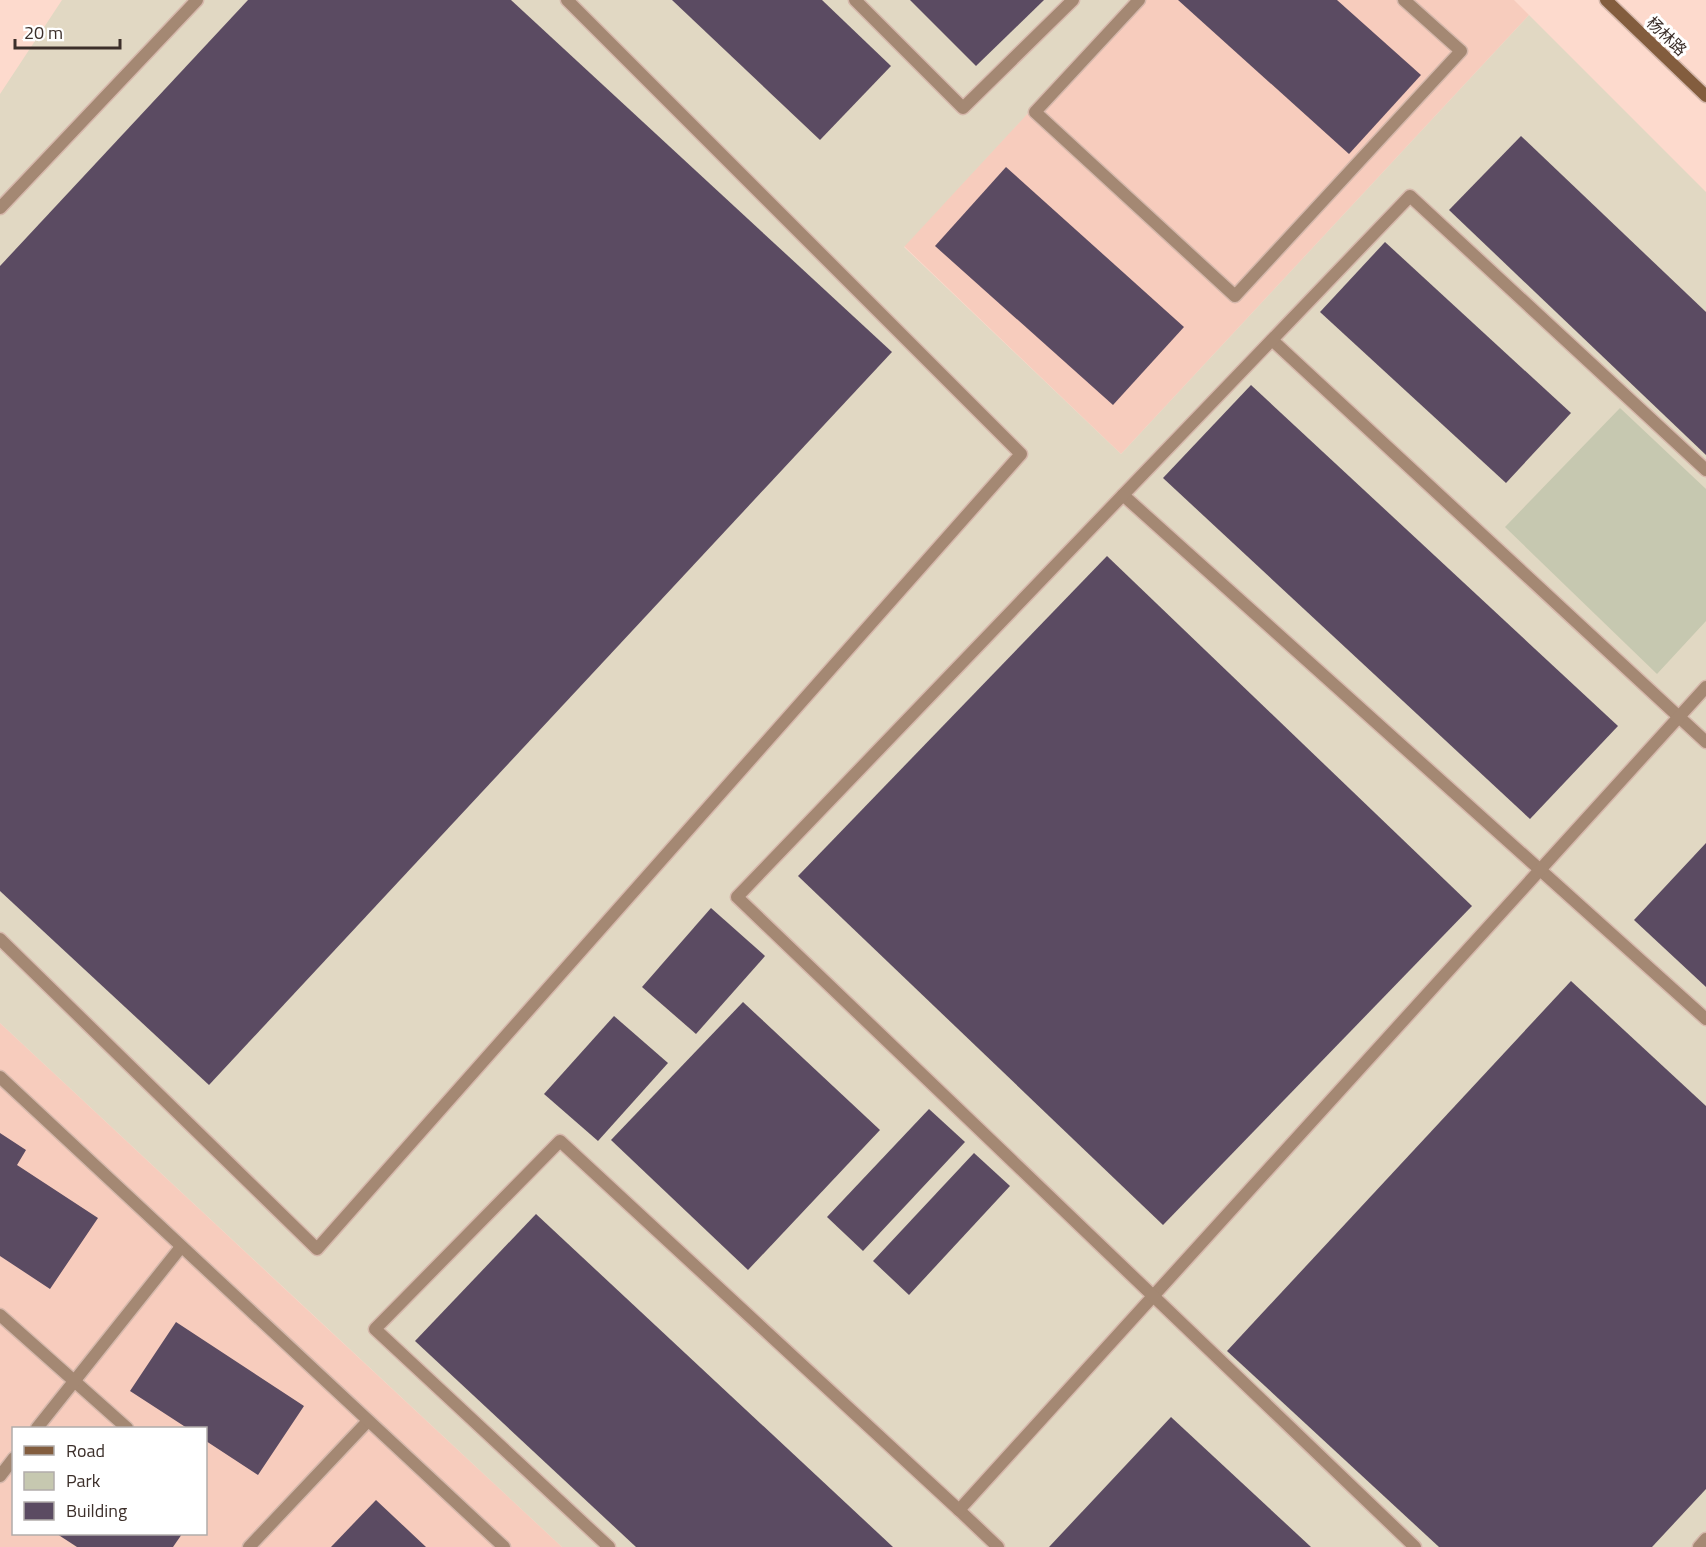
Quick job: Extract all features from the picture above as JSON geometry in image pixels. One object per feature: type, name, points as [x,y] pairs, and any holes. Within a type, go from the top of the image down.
[{"type":"street","points":[[0,208],[196,0]]},
{"type":"street","points":[[0,939],[317,1249],[1021,454],[567,0]]},
{"type":"street","points":[[855,0],[963,108],[1073,0]]},
{"type":"street","points":[[1139,0],[1035,112],[1235,296],[1461,51],[1404,0]]},
{"type":"street","name":"杨林路","points":[[1606,0],[1706,96]]},
{"type":"street","points":[[1415,1547],[737,897],[1410,196],[1706,470]]},
{"type":"street","points":[[1272,340],[1706,742]]},
{"type":"street","points":[[1123,495],[1542,868],[1706,1019]]},
{"type":"street","points":[[959,1510],[1706,687]]},
{"type":"street","points":[[0,1077],[504,1547]]},
{"type":"street","points":[[609,1547],[375,1329],[560,1141],[998,1547]]},
{"type":"street","points":[[38,1427],[181,1247]]},
{"type":"street","points":[[0,1315],[126,1427]]},
{"type":"street","points":[[249,1547],[368,1421]]},
{"type":"street","points":[[0,1476],[12,1461]]},
{"type":"street","points":[[1699,1547],[1706,1539]]},
{"type":"shaded area","points":[[62,0],[1133,0],[904,247],[1121,454],[1529,15],[1706,192],[1706,1547],[562,1547],[0,1023],[0,94]]},
{"type":"shaded area","points":[[1133,0],[1514,0],[1529,15],[1121,454],[904,246]]},
{"type":"shaded area","points":[[0,1023],[562,1547],[0,1547]]},
{"type":"green space","points":[[1620,408],[1706,489],[1706,621],[1657,674],[1505,527]]},
{"type":"building","points":[[248,0],[511,0],[892,352],[209,1085],[0,891],[0,266]]},
{"type":"building","points":[[672,0],[822,0],[891,66],[820,140]]},
{"type":"building","points":[[910,0],[1044,0],[976,66]]},
{"type":"building","points":[[1178,0],[1337,0],[1421,75],[1349,154]]},
{"type":"building","points":[[1521,136],[1706,312],[1706,455],[1449,210]]},
{"type":"building","points":[[1006,167],[1184,327],[1113,405],[935,246]]},
{"type":"building","points":[[1385,242],[1571,413],[1506,483],[1320,312]]},
{"type":"building","points":[[1251,385],[1618,726],[1530,819],[1163,478]]},
{"type":"building","points":[[1107,556],[1472,906],[1163,1225],[798,876]]},
{"type":"building","points":[[1706,843],[1706,987],[1634,920]]},
{"type":"building","points":[[711,908],[765,956],[696,1034],[642,987]]},
{"type":"building","points":[[1571,981],[1706,1106],[1706,1489],[1652,1547],[1439,1547],[1227,1351]]},
{"type":"building","points":[[743,1002],[880,1130],[748,1270],[611,1140]]},
{"type":"building","points":[[614,1016],[668,1063],[598,1141],[544,1094]]},
{"type":"building","points":[[929,1109],[965,1142],[863,1251],[827,1217]]},
{"type":"building","points":[[0,1133],[26,1150],[17,1165],[98,1218],[50,1289],[0,1256]]},
{"type":"building","points":[[974,1153],[1010,1186],[909,1295],[873,1261]]},
{"type":"building","points":[[536,1214],[893,1547],[636,1547],[415,1341]]},
{"type":"building","points":[[176,1322],[304,1406],[258,1475],[207,1442],[207,1427],[185,1427],[130,1391]]},
{"type":"building","points":[[1171,1417],[1311,1547],[1049,1547]]},
{"type":"building","points":[[376,1500],[426,1547],[331,1547]]},
{"type":"building","points":[[59,1535],[181,1535],[173,1547],[77,1547]]}]
